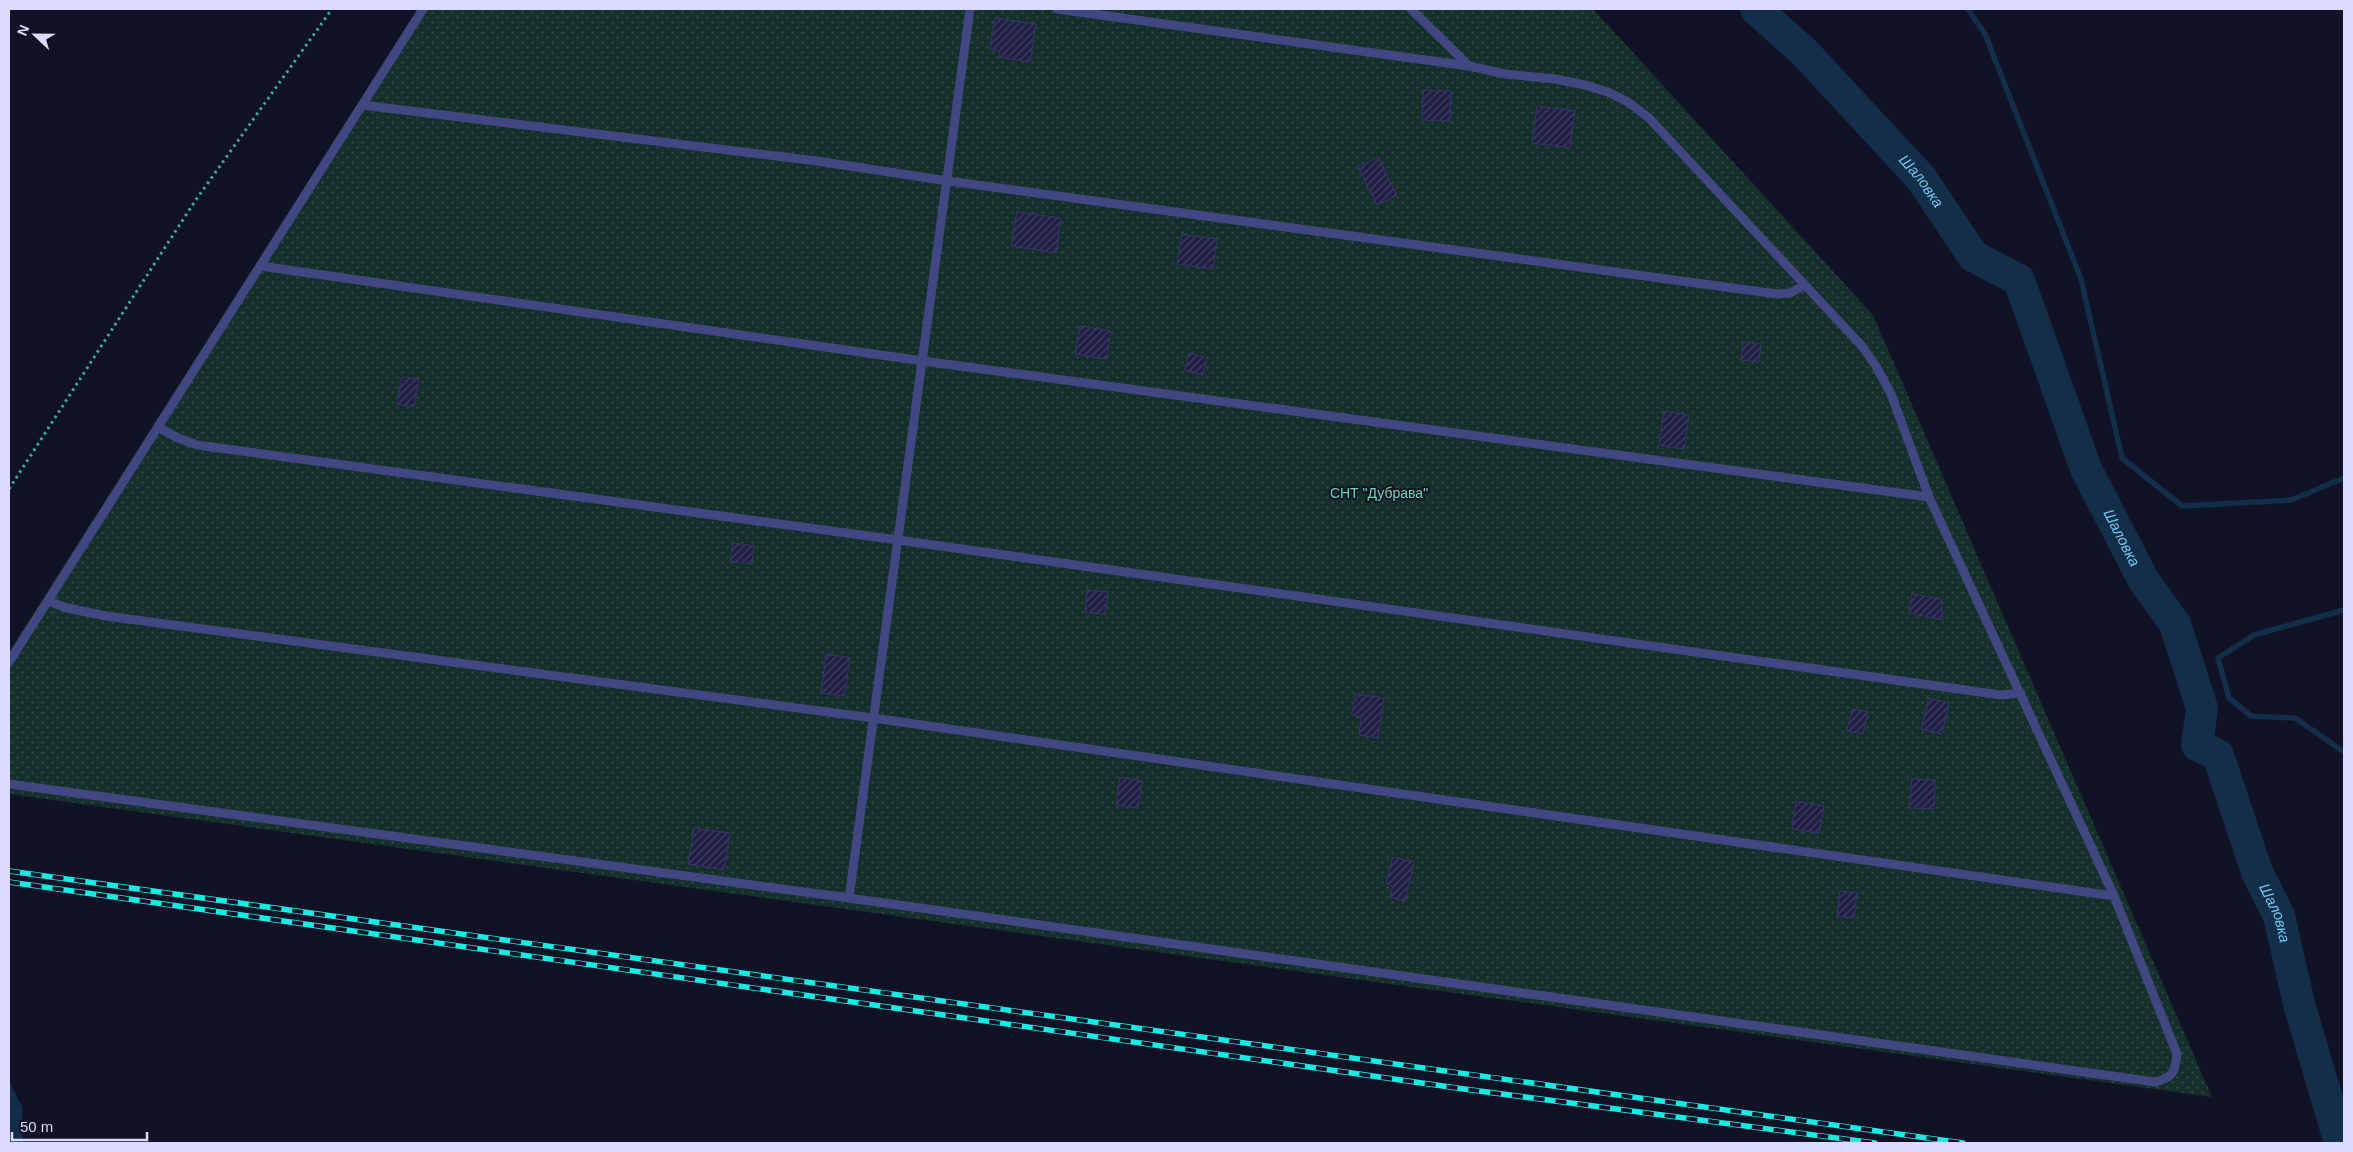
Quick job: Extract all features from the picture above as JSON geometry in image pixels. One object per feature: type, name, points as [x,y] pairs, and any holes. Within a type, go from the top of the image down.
[{"type":"lane","points":[[9,662],[423,9]]},
{"type":"lane","points":[[849,898],[970,9]]},
{"type":"lane","points":[[9,784],[849,898],[2155,1082],[2168,1078],[2175,1068],[2177,1054],[2114,896],[1929,497],[1891,394],[1876,366],[1861,345],[1649,118],[1628,102],[1608,92],[1585,85],[1505,74],[1469,66],[1057,9]]},
{"type":"lane","points":[[1411,9],[1469,66]]},
{"type":"lane","points":[[362,105],[817,161],[948,181],[1777,294],[1790,294],[1805,286]]},
{"type":"lane","points":[[260,266],[923,361],[1929,497]]},
{"type":"lane","points":[[158,427],[178,438],[197,445],[898,540],[2001,695],[2021,693]]},
{"type":"lane","points":[[48,601],[67,608],[106,616],[873,718],[2114,896]]},
{"type":"path","points":[[9,490],[195,200],[332,9]]},
{"type":"green space","name":"СНТ \"Дубрава\"","points":[[418,9],[1593,9],[1873,315],[2212,1097],[9,794],[9,652]]},
{"type":"water","points":[[9,1081],[22,1107],[23,1143],[9,1143]]},
{"type":"building","points":[[995,18],[1036,24],[1030,62],[999,57],[1000,51],[990,49]]},
{"type":"building","points":[[1423,90],[1451,91],[1450,121],[1422,120]]},
{"type":"building","points":[[1537,106],[1575,111],[1570,148],[1532,143]]},
{"type":"building","points":[[1378,157],[1397,195],[1377,205],[1358,167]]},
{"type":"building","points":[[1017,212],[1061,218],[1056,253],[1011,246]]},
{"type":"building","points":[[1182,234],[1217,239],[1213,269],[1177,264]]},
{"type":"building","points":[[1080,326],[1111,331],[1106,359],[1075,354]]},
{"type":"building","points":[[1743,342],[1761,344],[1759,362],[1741,360]]},
{"type":"building","points":[[1189,353],[1207,358],[1203,375],[1185,370]]},
{"type":"building","points":[[402,377],[419,379],[414,407],[397,404]]},
{"type":"building","points":[[1664,411],[1689,415],[1684,449],[1659,445]]},
{"type":"building","points":[[733,543],[754,546],[752,564],[730,561]]},
{"type":"building","points":[[1087,590],[1108,592],[1105,614],[1085,612]]},
{"type":"building","points":[[1912,594],[1941,599],[1943,620],[1909,613]]},
{"type":"building","points":[[826,654],[850,658],[844,696],[821,693]]},
{"type":"building","points":[[1355,694],[1384,698],[1378,738],[1359,735],[1361,717],[1352,715]]},
{"type":"building","points":[[1929,698],[1949,703],[1942,734],[1921,729]]},
{"type":"building","points":[[1852,709],[1868,712],[1863,734],[1847,731]]},
{"type":"building","points":[[1120,777],[1142,781],[1138,808],[1116,805]]},
{"type":"building","points":[[1912,779],[1935,780],[1934,809],[1909,808]]},
{"type":"building","points":[[1796,801],[1824,806],[1819,833],[1792,829]]},
{"type":"building","points":[[694,828],[730,833],[724,870],[688,864]]},
{"type":"building","points":[[1393,857],[1414,862],[1405,901],[1390,897],[1393,886],[1386,884]]},
{"type":"building","points":[[1840,891],[1857,893],[1854,918],[1837,916]]},
{"type":"waterway","name":"Шаловка","points":[[1756,9],[1805,53],[1921,178],[1973,256],[2019,280],[2086,469],[2144,581],[2175,624],[2202,708],[2197,745],[2218,755],[2257,872],[2279,916],[2299,1004],[2340,1143]]},
{"type":"waterway","points":[[1968,9],[1985,34],[2081,279],[2122,458],[2182,506],[2291,500],[2344,478]]},
{"type":"waterway","points":[[2344,610],[2254,635],[2218,658],[2229,698],[2251,716],[2295,718],[2344,752]]},
{"type":"railway","points":[[9,871],[1963,1143]]},
{"type":"railway","points":[[9,882],[1464,1089],[1875,1143]]}]
